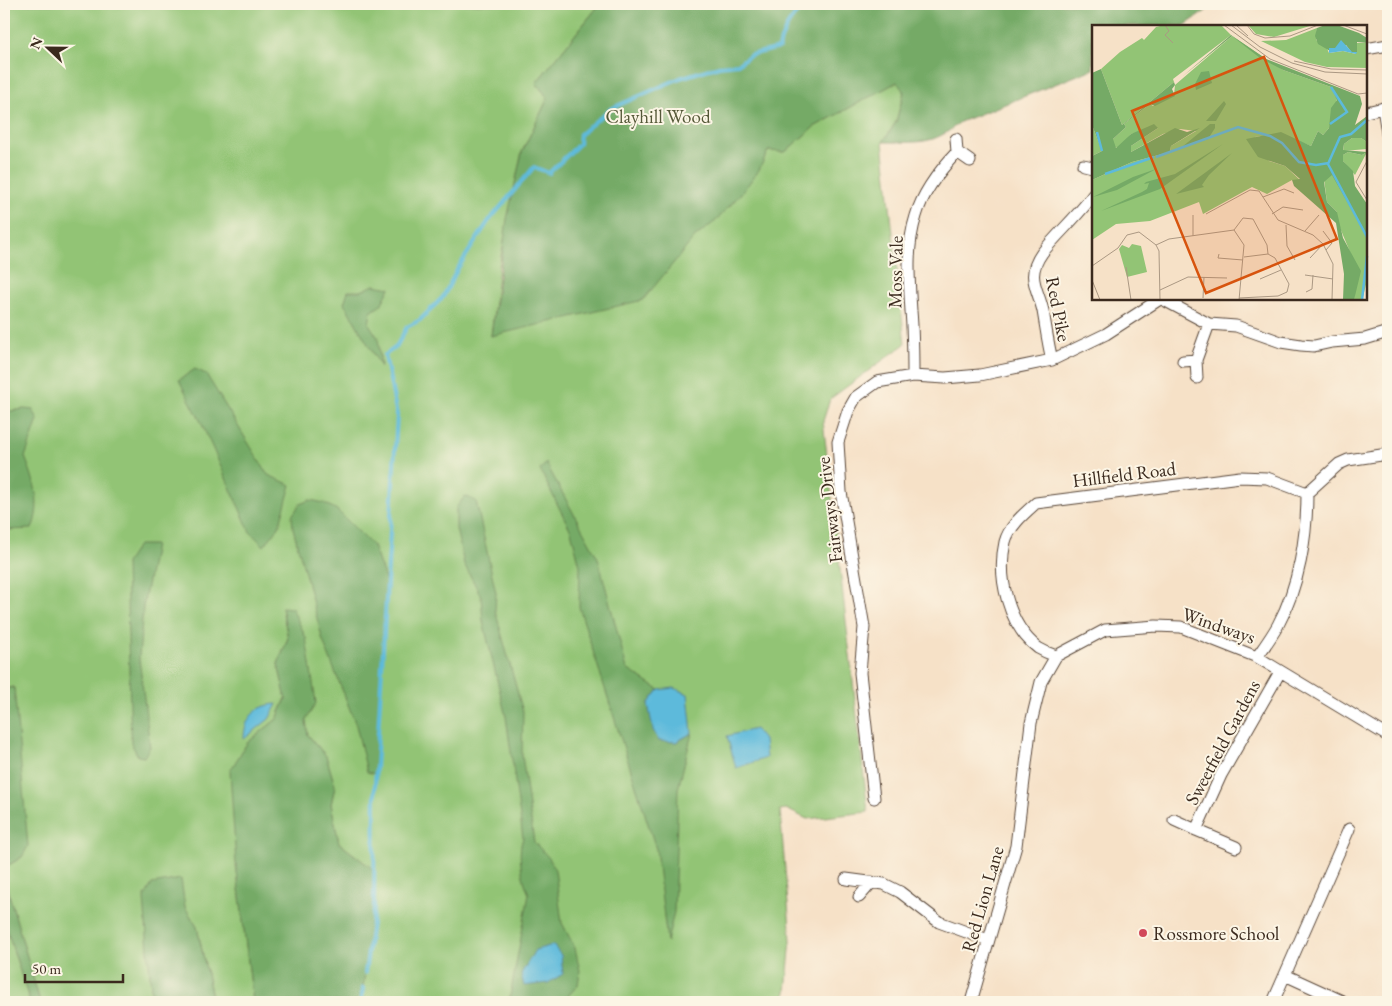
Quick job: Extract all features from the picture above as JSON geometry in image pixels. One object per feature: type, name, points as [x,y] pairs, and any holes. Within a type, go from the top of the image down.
[{"type":"street","points":[[1367,49],[1388,46]]},
{"type":"street","points":[[1367,112],[1386,107],[1388,139]]},
{"type":"street","points":[[956,139],[957,152],[970,161]]},
{"type":"street","name":"Moss Vale","points":[[913,376],[908,280],[910,244],[916,215],[926,193],[943,167],[957,152]]},
{"type":"street","name":"Red Pike","points":[[1052,360],[1045,333],[1043,311],[1033,283],[1034,270],[1041,255],[1092,196]]},
{"type":"street","name":"Fairways Drive","points":[[874,798],[860,673],[864,627],[841,492],[838,442],[842,424],[856,397],[877,382],[913,376],[944,378],[980,375],[1052,360],[1106,334],[1159,300]]},
{"type":"street","points":[[1163,300],[1209,324],[1236,326],[1281,342],[1314,346],[1332,342],[1365,339],[1388,332]]},
{"type":"street","points":[[1197,378],[1196,360],[1209,324]]},
{"type":"street","points":[[1183,361],[1196,360]]},
{"type":"street","points":[[1257,658],[1278,625],[1292,591],[1300,560],[1307,493],[1339,464],[1348,460],[1388,454]]},
{"type":"street","name":"Hillfield Road","points":[[1056,656],[1039,648],[1024,633],[1012,615],[1002,566],[1006,542],[1009,536],[1019,518],[1036,503],[1240,477],[1267,478],[1307,493]]},
{"type":"street","name":"Windways","points":[[1056,656],[1105,630],[1156,626],[1182,627],[1257,658],[1388,736]]},
{"type":"street","name":"Red Lion Lane","points":[[972,1002],[1016,846],[1031,723],[1041,682],[1056,656]]},
{"type":"street","name":"Sweetfield Gardens","points":[[1196,830],[1222,775],[1280,672]]},
{"type":"street","name":"Sweetfield Gardens","points":[[1174,820],[1236,847]]},
{"type":"street","points":[[1274,1002],[1349,829]]},
{"type":"street","points":[[846,879],[884,884],[900,892],[939,922],[988,940]]},
{"type":"street","points":[[859,897],[872,882]]},
{"type":"street","points":[[1285,975],[1344,1002]]},
{"type":"green space","points":[[15,4],[600,4],[536,83],[548,98],[522,152],[499,266],[491,336],[695,237],[717,219],[737,198],[754,176],[768,151],[785,152],[814,127],[897,82],[904,91],[896,122],[883,142],[905,344],[830,399],[823,421],[868,812],[807,819],[786,809],[780,810],[791,940],[785,1002],[361,1002],[374,908],[374,870],[339,843],[331,804],[335,786],[326,756],[308,735],[282,608],[288,638],[278,664],[286,698],[277,719],[247,743],[236,864],[253,1002],[213,1002],[197,927],[185,907],[180,879],[152,1002],[40,1002],[4,877],[4,868],[22,857],[14,687],[4,689],[4,13]]},
{"type":"green space","name":"Clayhill Wood","points":[[600,4],[1216,4],[1185,25],[1092,25],[1092,69],[960,122],[933,139],[916,142],[883,142],[896,122],[904,92],[897,82],[814,127],[785,152],[768,151],[759,170],[743,191],[717,220],[695,237],[643,300],[491,336],[507,219],[522,152],[548,98],[536,83]]},
{"type":"green space","points":[[374,285],[390,288],[381,305],[371,312],[369,324],[378,338],[381,367],[344,303],[348,291],[361,291]]},
{"type":"green space","points":[[195,369],[206,374],[268,475],[291,485],[279,527],[264,546],[250,532],[200,420],[179,380]]},
{"type":"green space","points":[[24,409],[33,410],[38,420],[25,457],[36,493],[37,511],[32,529],[4,530],[4,412]]},
{"type":"green space","points":[[546,463],[598,558],[627,669],[659,690],[648,704],[676,742],[692,733],[678,789],[674,912],[667,942],[656,849],[579,607],[580,566],[571,531],[540,470]]},
{"type":"green space","points":[[465,496],[476,501],[496,593],[495,610],[523,712],[522,755],[534,842],[549,858],[555,870],[562,923],[575,948],[580,971],[578,985],[568,996],[570,1002],[509,1002],[529,894],[521,866],[520,851],[523,838],[506,717],[483,621],[481,596],[464,564],[456,529],[456,508]]},
{"type":"green space","points":[[310,500],[324,503],[337,510],[373,546],[387,584],[375,774],[367,772],[356,725],[323,641],[293,528],[292,516],[300,504]]},
{"type":"green space","points":[[138,545],[155,545],[143,607],[139,658],[150,747],[144,757],[138,756],[131,743],[126,563]]},
{"type":"green space","points":[[282,607],[292,608],[306,638],[316,703],[306,720],[308,735],[326,756],[335,786],[331,804],[339,843],[374,870],[374,908],[361,1002],[253,1002],[236,864],[230,771],[247,743],[277,719],[286,699],[278,664],[288,638]]},
{"type":"green space","points":[[14,687],[28,846],[22,857],[4,868],[4,689]]},
{"type":"green space","points":[[4,877],[40,1002],[30,1002],[4,921]]},
{"type":"green space","points":[[181,879],[185,907],[197,927],[213,1002],[152,1002],[144,898],[152,884]]},
{"type":"green space","points":[[4,921],[30,1002],[4,1002]]},
{"type":"water","points":[[674,688],[688,694],[692,733],[676,742],[659,741],[653,730],[648,704],[659,690]]},
{"type":"water","points":[[277,704],[269,719],[244,739],[246,725],[253,714],[263,707]]},
{"type":"water","points":[[755,729],[764,740],[766,758],[736,768],[727,736]]},
{"type":"water","points":[[553,945],[561,955],[563,974],[548,983],[524,986],[521,974],[535,950]]},
{"type":"waterway","points":[[365,973],[374,908],[375,784],[397,415],[385,355],[396,347],[407,327],[420,320],[443,297],[458,268],[488,222],[534,167],[549,173],[579,144],[580,134],[610,109],[680,78],[719,66],[738,64],[750,55],[779,48],[783,34],[790,22],[810,4]]},
{"type":"waterway","points":[[361,1002],[363,988]]},
{"type":"place","name":"Rossmore School","points":[[1143,933]]}]
